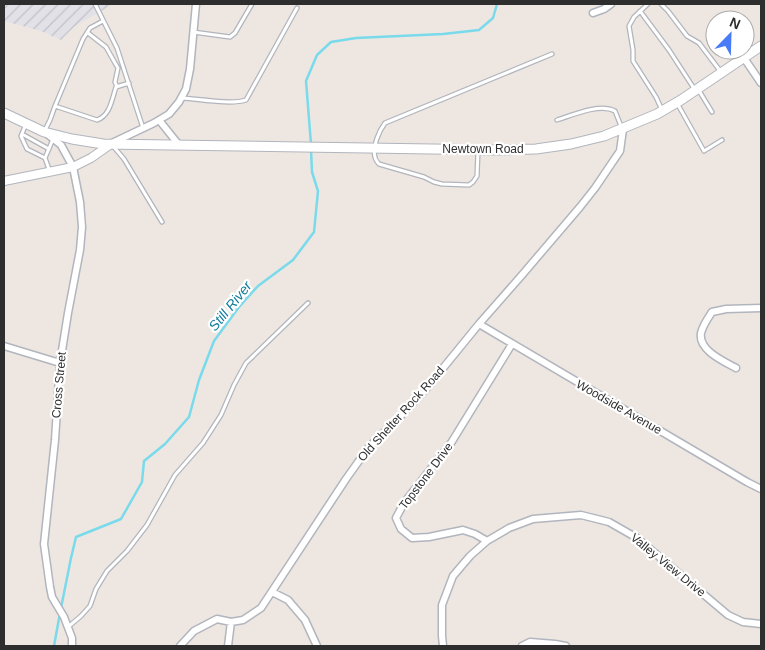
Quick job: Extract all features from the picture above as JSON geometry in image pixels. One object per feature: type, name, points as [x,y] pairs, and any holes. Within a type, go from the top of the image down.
[{"type":"main road","name":"Newtown Road","points":[[4,113],[44,132],[72,139],[111,144],[478,150],[536,149],[571,144],[623,129],[662,111],[741,60]]},
{"type":"street","points":[[4,182],[73,167],[91,158],[111,144],[169,114],[182,98],[186,89],[190,69],[196,4]]},
{"type":"street","points":[[593,13],[611,4]]},
{"type":"street","points":[[745,60],[761,83]]},
{"type":"street","points":[[159,120],[179,145]]},
{"type":"street","name":"Old Shelter Rock Road","points":[[180,646],[194,631],[217,619],[231,622],[243,620],[261,608],[368,448],[403,414],[426,388],[595,188],[620,151],[623,129]]},
{"type":"street","name":"Cross Street","points":[[44,132],[61,145],[73,167],[80,202],[82,227],[80,250],[60,363],[56,440],[44,544],[52,597],[64,617],[72,638],[72,646]]},
{"type":"street","points":[[736,368],[716,358],[707,350],[701,338],[705,322],[712,312],[726,309],[761,308]]},
{"type":"street","name":"Woodside Avenue","points":[[479,324],[761,489]]},
{"type":"street","name":"Topstone Drive","points":[[487,541],[463,530],[429,537],[412,538],[401,529],[396,518],[404,503],[451,443],[512,344]]},
{"type":"street","points":[[4,346],[60,363]]},
{"type":"street","name":"Valley View Drive","points":[[487,541],[509,528],[533,519],[581,515],[610,522],[637,538],[728,615],[744,622],[761,624]]},
{"type":"street","points":[[443,646],[442,605],[453,576],[470,556],[487,541]]},
{"type":"street","points":[[272,592],[288,600],[305,620],[317,646]]},
{"type":"street","points":[[228,646],[231,622]]},
{"type":"street","points":[[522,646],[530,642],[566,646]]},
{"type":"lane","points":[[95,4],[117,48],[143,128]]},
{"type":"lane","points":[[193,32],[230,37],[235,33],[252,4]]},
{"type":"lane","points":[[648,4],[628,26],[633,61],[656,97],[662,111]]},
{"type":"lane","points":[[661,4],[687,36],[699,42],[722,73]]},
{"type":"lane","points":[[182,98],[241,102],[246,100],[297,8]]},
{"type":"lane","points":[[640,11],[712,112]]},
{"type":"lane","points":[[44,132],[83,39],[90,28],[103,21]]},
{"type":"lane","points":[[55,106],[96,120],[102,118],[107,112],[117,87],[115,82],[118,68],[106,47],[88,33]]},
{"type":"lane","points":[[478,150],[477,176],[469,185],[434,182],[424,176],[379,164],[374,158],[380,130],[385,123],[552,54]]},
{"type":"lane","points":[[117,87],[129,83]]},
{"type":"lane","points":[[676,102],[704,151],[722,140]]},
{"type":"lane","points":[[557,120],[597,108],[610,109],[615,111],[623,129]]},
{"type":"lane","points":[[27,124],[21,136],[27,149],[45,158]]},
{"type":"lane","points":[[22,134],[49,149]]},
{"type":"lane","points":[[50,172],[45,158],[53,138]]},
{"type":"lane","points":[[111,144],[124,159],[162,222]]},
{"type":"lane","points":[[68,627],[90,606],[96,589],[107,571],[147,526],[175,475],[203,443],[221,415],[246,363],[308,303]]},
{"type":"shaded area","points":[[4,4],[109,4],[110,6],[75,26],[61,40],[41,31],[4,21]]},
{"type":"waterway","name":"Still River","points":[[311,144],[306,81],[317,55],[331,42],[356,38],[443,34],[479,30],[493,18],[497,4]]},
{"type":"waterway","name":"Still River","points":[[61,608],[76,537],[121,519],[142,482],[144,461],[165,444],[189,417],[199,380],[214,341],[239,307],[258,286],[293,260],[314,232],[318,191],[312,172],[311,150]]},
{"type":"waterway","name":"Still River","points":[[54,646],[60,613]]}]
